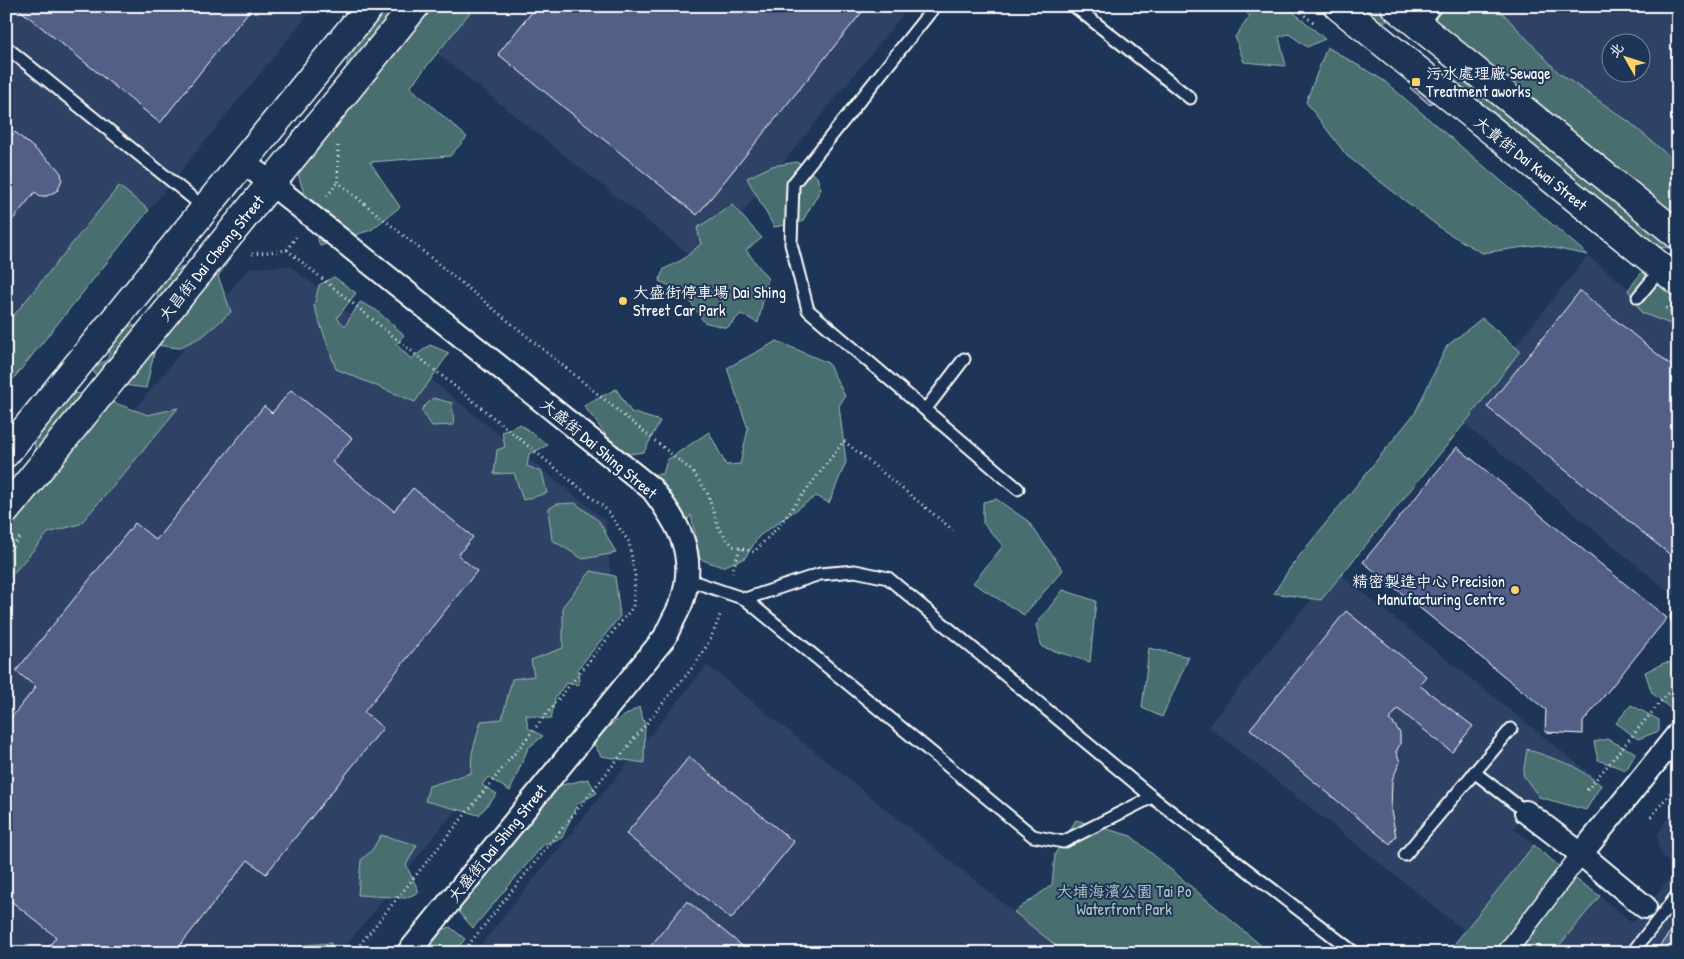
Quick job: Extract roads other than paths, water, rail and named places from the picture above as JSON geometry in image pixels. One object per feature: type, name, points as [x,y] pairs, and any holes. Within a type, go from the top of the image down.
[{"type":"street","points":[[6,454],[370,6]]},
{"type":"street","name":"大昌街 Dai Cheong Street","points":[[6,510],[415,6]]},
{"type":"street","name":"大貴街 Dai Kwai Street","points":[[1338,6],[1670,275]]},
{"type":"street","points":[[1395,6],[1428,16],[1678,235]]},
{"type":"street","name":"大盛街 Dai Shing Street","points":[[244,162],[652,488],[670,513],[688,555],[682,599],[665,637],[408,953]]},
{"type":"street","points":[[1506,953],[1581,854],[1678,734]]},
{"type":"street","points":[[1526,812],[1581,854],[1652,913]]},
{"type":"lane","points":[[935,6],[793,184],[790,244],[808,310],[1018,490]]},
{"type":"lane","points":[[1074,6],[1190,98]]},
{"type":"lane","points":[[1674,6],[1678,9]]},
{"type":"lane","points":[[6,47],[206,209]]},
{"type":"lane","points":[[1638,297],[1670,275]]},
{"type":"lane","points":[[925,410],[964,359]]},
{"type":"lane","points":[[746,599],[820,574],[855,571],[888,578],[1152,797],[1355,953]]},
{"type":"lane","points":[[686,579],[746,599],[1033,836],[1063,842],[1152,797]]},
{"type":"lane","points":[[1404,855],[1511,729]]},
{"type":"lane","points":[[1474,772],[1526,812]]},
{"type":"lane","points":[[1632,953],[1652,913],[1678,894]]},
{"type":"place","name":"污水處理廠 Sewage Treatment aworks","points":[[1416,82]]},
{"type":"place","name":"大盛街停車場 Dai Shing Street Car Park","points":[[623,301]]},
{"type":"place","name":"精密製造中心 Precision Manufacturing Centre","points":[[1515,590]]},
{"type":"park label","name":"大埔海濱公園 Tai Po Waterfront Park","points":[[1124,900]]}]
